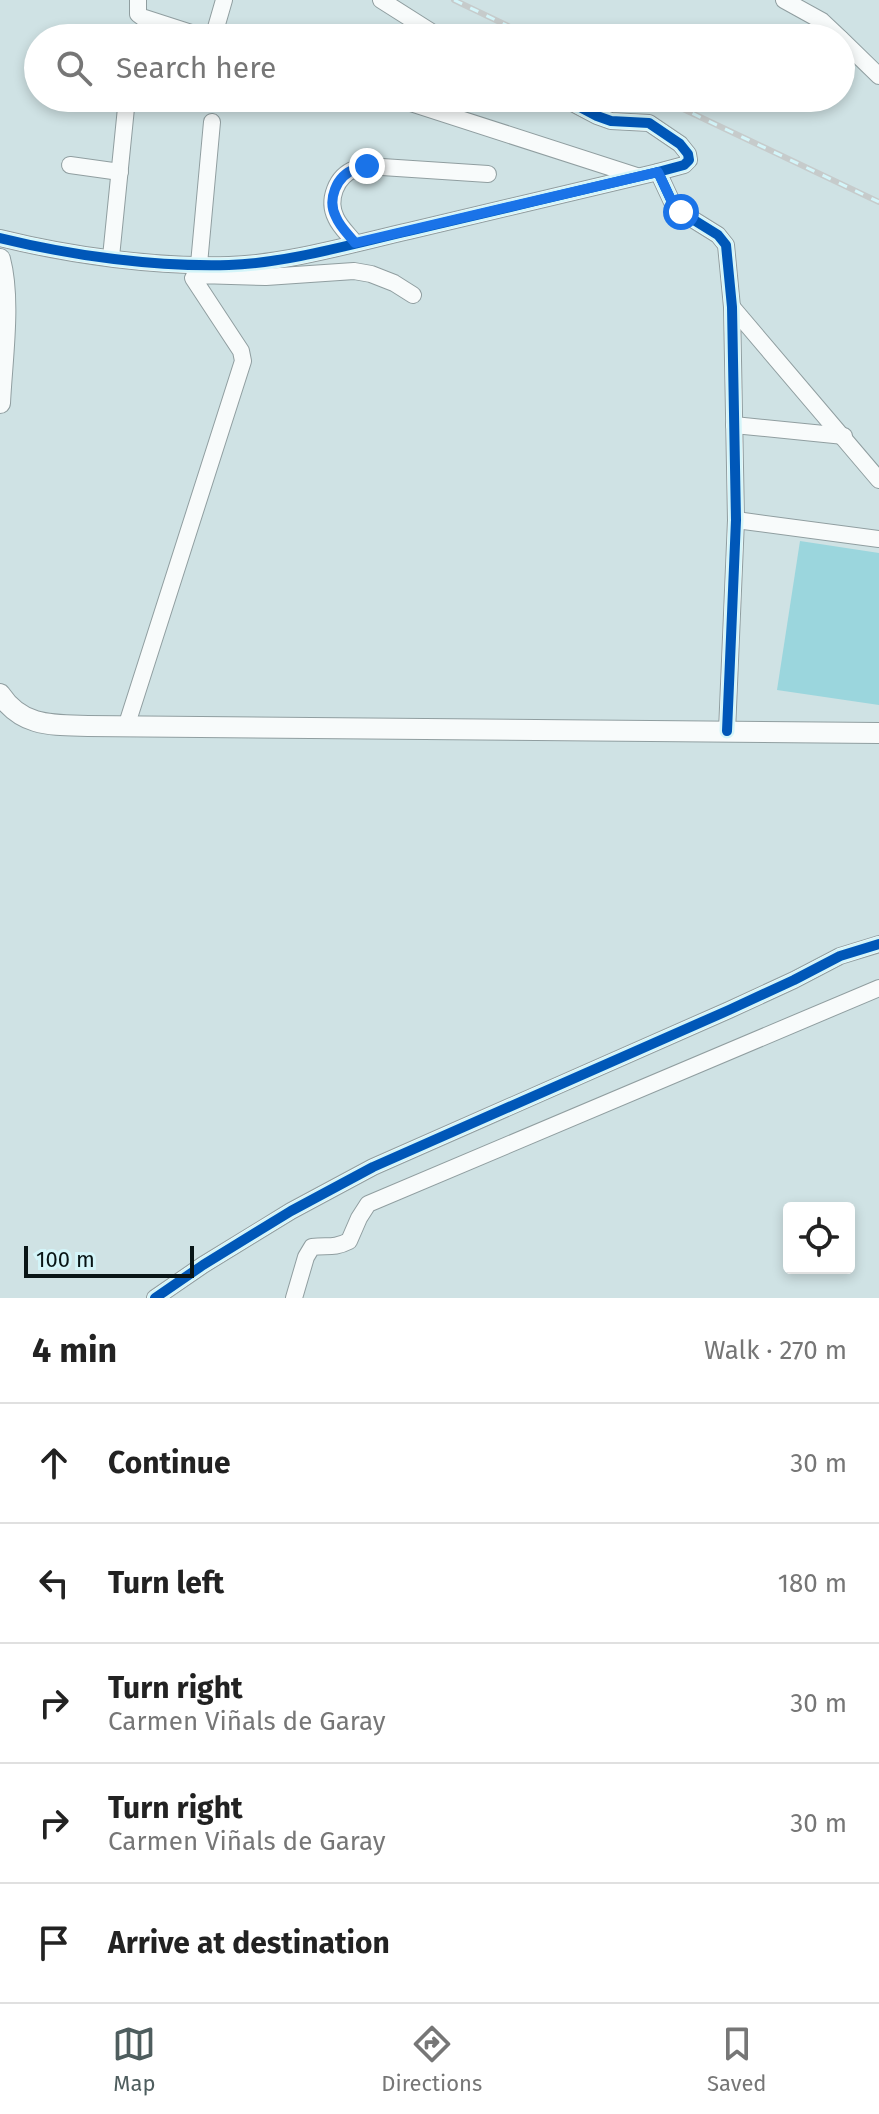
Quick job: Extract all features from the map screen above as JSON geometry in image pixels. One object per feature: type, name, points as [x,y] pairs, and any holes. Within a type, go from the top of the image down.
[{"type":"main road","points":[[0,259],[4,313],[0,403]]},
{"type":"main road","points":[[0,694],[21,716],[36,722],[65,725],[879,733]]},
{"type":"street","points":[[138,0],[138,14],[165,24]]},
{"type":"street","points":[[215,24],[224,0]]},
{"type":"street","points":[[381,0],[419,24]]},
{"type":"street","points":[[784,0],[825,24]]},
{"type":"street","points":[[855,53],[879,76]]},
{"type":"street","points":[[111,257],[126,112]]},
{"type":"street","points":[[438,112],[640,177]]},
{"type":"street","points":[[0,238],[78,253],[168,264],[231,265],[355,243],[640,177],[684,165],[689,160],[680,144],[649,123],[611,121],[589,112]]},
{"type":"street","points":[[199,264],[212,122]]},
{"type":"street","points":[[70,165],[120,172]]},
{"type":"street","points":[[355,243],[336,220],[332,208],[333,192],[353,169],[367,166],[488,174]]},
{"type":"street","points":[[658,172],[672,202],[681,212],[718,235],[726,245],[732,307],[736,520],[727,731]]},
{"type":"street","points":[[126,727],[243,361],[241,351],[193,278],[198,275],[266,277],[354,271],[394,283],[413,295]]},
{"type":"street","points":[[732,307],[879,480]]},
{"type":"street","points":[[734,425],[844,436]]},
{"type":"street","points":[[736,520],[879,539]]},
{"type":"street","points":[[155,1298],[291,1211],[373,1167],[716,1016],[857,949],[879,944]]},
{"type":"street","points":[[294,1298],[312,1247],[322,1245],[336,1248],[349,1241],[368,1204],[879,988]]},
{"type":"shaded area","points":[[800,541],[879,553],[879,705],[777,690]]},
{"type":"railway","points":[[454,0],[504,24]]},
{"type":"railway","points":[[689,112],[879,202]]},
{"type":"cycle path","points":[[0,238],[85,255],[143,262],[201,265],[251,263],[342,247],[658,172],[684,165],[689,160],[680,144],[649,123],[611,121],[589,112]]},
{"type":"cycle path","points":[[658,172],[672,202],[681,212],[718,235],[726,245],[732,307],[736,520],[727,731]]},
{"type":"cycle path","points":[[155,1298],[291,1211],[373,1167],[729,1010],[840,956],[879,944]]},
{"type":"route","points":[[367,166],[353,169],[333,192],[332,208],[336,220],[355,243],[658,172],[672,202],[681,212]]}]
